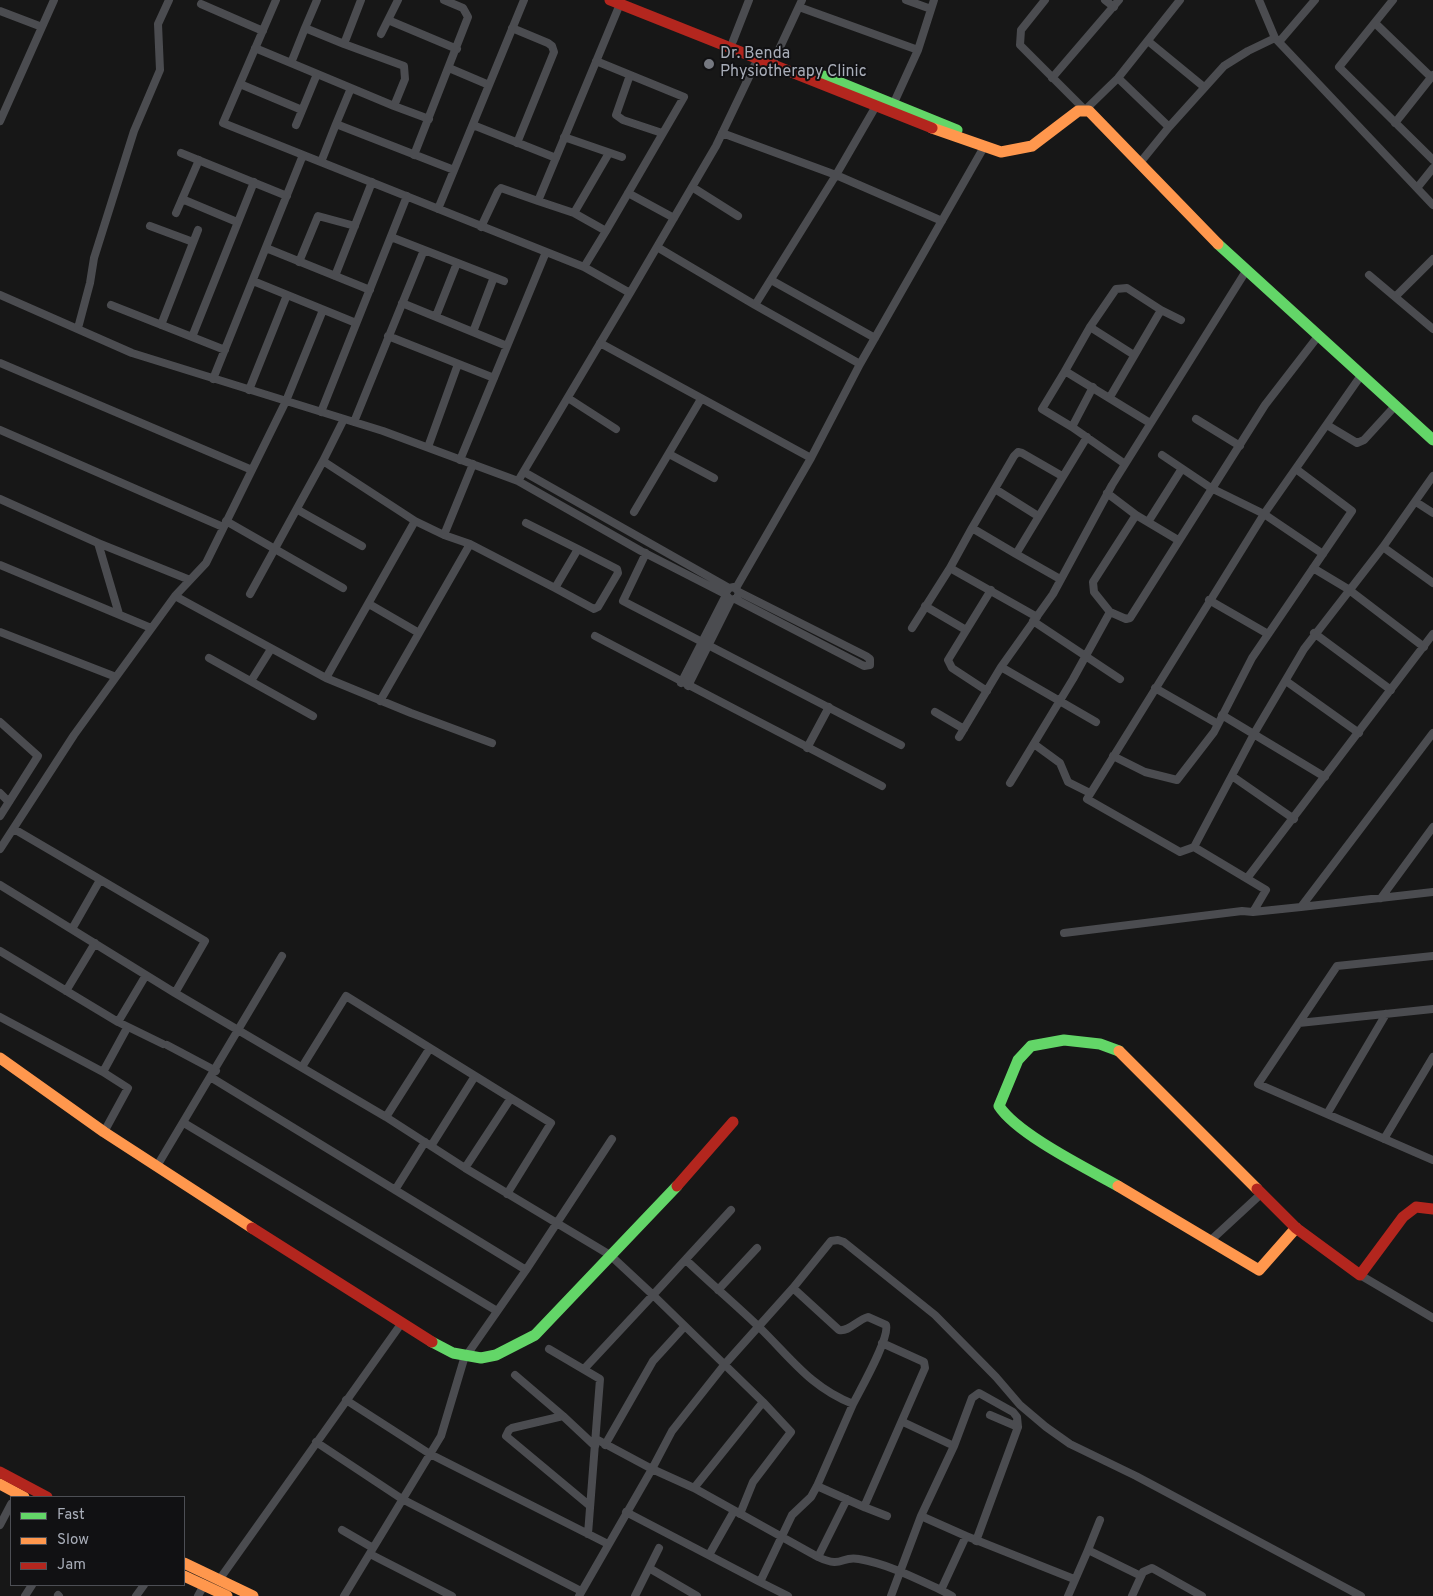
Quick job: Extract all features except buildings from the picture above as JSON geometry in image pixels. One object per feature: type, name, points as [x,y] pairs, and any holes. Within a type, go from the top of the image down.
[{"type":"main road","points":[[631,0],[733,41],[760,55],[775,58],[984,147],[1001,152],[1032,146],[1058,124],[1078,111],[1089,111],[1246,271],[1433,440]]},
{"type":"main road","points":[[615,2],[760,55],[876,106],[892,107],[1010,151]]},
{"type":"main road","points":[[1296,1228],[1259,1270],[1023,1130],[1006,1117],[999,1106],[1018,1060],[1031,1046],[1064,1040],[1100,1044],[1118,1050],[1296,1228],[1360,1275],[1403,1217],[1416,1207],[1433,1209]]},
{"type":"main road","points":[[0,1058],[104,1132],[401,1324],[451,1354],[464,1359],[479,1360],[493,1357],[515,1348],[536,1335],[681,1182],[733,1122]]},
{"type":"main road","points":[[0,1472],[45,1496]]},
{"type":"main road","points":[[0,1484],[15,1496]]},
{"type":"main road","points":[[185,1563],[253,1596]]},
{"type":"main road","points":[[185,1576],[227,1596]]},
{"type":"street","points":[[0,121],[54,0]]},
{"type":"street","points":[[78,328],[90,284],[94,258],[134,131],[144,103],[159,73],[158,24],[169,0]]},
{"type":"street","points":[[276,0],[223,123],[584,267],[630,293]]},
{"type":"street","points":[[291,64],[317,0]]},
{"type":"street","points":[[344,44],[361,0]]},
{"type":"street","points":[[380,34],[398,0]]},
{"type":"street","points":[[414,155],[468,17],[468,13],[464,8],[444,0]]},
{"type":"street","points":[[438,209],[524,0]]},
{"type":"street","points":[[733,41],[749,0]]},
{"type":"street","points":[[906,0],[931,9]]},
{"type":"street","points":[[892,107],[918,50],[934,0]]},
{"type":"street","points":[[1045,0],[1021,30],[1020,45],[1085,110],[1118,78],[1180,0]]},
{"type":"street","points":[[1105,0],[1114,7]]},
{"type":"street","points":[[1052,78],[1119,0]]},
{"type":"street","points":[[1259,0],[1277,40],[1433,205]]},
{"type":"street","points":[[1140,164],[1168,127],[1224,66],[1248,51],[1277,40],[1315,0]]},
{"type":"street","points":[[1393,0],[1339,67],[1433,160]]},
{"type":"street","points":[[538,201],[596,61],[615,2]]},
{"type":"street","points":[[775,58],[801,3],[918,50]]},
{"type":"street","points":[[201,4],[263,31]]},
{"type":"street","points":[[1,14],[42,27]]},
{"type":"street","points":[[388,20],[456,49]]},
{"type":"street","points":[[1375,24],[1432,76],[1395,123]]},
{"type":"street","points":[[306,28],[404,66],[405,79],[394,106]]},
{"type":"street","points":[[512,28],[548,43],[554,52],[517,143]]},
{"type":"street","points":[[1148,41],[1204,87]]},
{"type":"street","points":[[256,48],[428,119]]},
{"type":"street","points":[[518,481],[692,187],[722,134],[760,55]]},
{"type":"street","points":[[596,61],[692,100]]},
{"type":"street","points":[[449,68],[489,85]]},
{"type":"street","points":[[296,125],[317,74]]},
{"type":"street","points":[[630,75],[616,115],[662,133]]},
{"type":"street","points":[[1118,78],[1168,127]]},
{"type":"street","points":[[240,84],[302,110]]},
{"type":"street","points":[[321,162],[351,88]]},
{"type":"street","points":[[584,267],[684,96]]},
{"type":"street","points":[[755,305],[836,175],[876,106]]},
{"type":"street","points":[[336,124],[454,170]]},
{"type":"street","points":[[473,125],[556,158]]},
{"type":"street","points":[[722,134],[836,175],[942,221]]},
{"type":"street","points":[[564,137],[622,157]]},
{"type":"street","points":[[685,684],[731,594],[811,458],[860,364],[984,147]]},
{"type":"street","points":[[181,153],[287,196]]},
{"type":"street","points":[[574,213],[610,153]]},
{"type":"street","points":[[214,379],[304,155]]},
{"type":"street","points":[[176,213],[199,160]]},
{"type":"street","points":[[1416,188],[1433,168]]},
{"type":"street","points":[[192,337],[254,182]]},
{"type":"street","points":[[335,276],[372,182]]},
{"type":"street","points":[[692,187],[738,216]]},
{"type":"street","points":[[482,227],[501,188],[574,213],[606,230]]},
{"type":"street","points":[[628,193],[674,218]]},
{"type":"street","points":[[321,412],[406,196]]},
{"type":"street","points":[[182,199],[238,222]]},
{"type":"street","points":[[299,262],[318,216],[355,226]]},
{"type":"street","points":[[150,226],[193,242]]},
{"type":"street","points":[[160,325],[198,230]]},
{"type":"street","points":[[391,237],[504,281]]},
{"type":"street","points":[[657,247],[860,364]]},
{"type":"street","points":[[266,248],[370,290]]},
{"type":"street","points":[[354,422],[424,250]]},
{"type":"street","points":[[460,460],[546,252]]},
{"type":"street","points":[[1395,297],[1433,259]]},
{"type":"street","points":[[436,316],[458,263]]},
{"type":"street","points":[[935,712],[962,733],[1001,667],[1060,580],[1124,464],[1246,271]]},
{"type":"street","points":[[1370,275],[1433,329]]},
{"type":"street","points":[[473,332],[494,277]]},
{"type":"street","points":[[771,280],[875,338]]},
{"type":"street","points":[[253,281],[356,323]]},
{"type":"street","points":[[1124,464],[1072,426],[1042,409],[1090,327],[1116,290],[1126,288],[1181,320]]},
{"type":"street","points":[[249,390],[287,295]]},
{"type":"street","points":[[1,298],[78,328],[132,353],[354,422],[428,447],[518,481],[646,554],[731,594],[833,640],[868,658],[870,665],[864,666],[731,594],[524,472]]},
{"type":"street","points":[[402,303],[507,346]]},
{"type":"street","points":[[111,305],[225,350]]},
{"type":"street","points":[[0,849],[74,735],[151,628],[175,596],[206,563],[286,401],[323,310]]},
{"type":"street","points":[[1110,397],[1161,310]]},
{"type":"street","points":[[1090,327],[1134,355]]},
{"type":"street","points":[[1136,516],[1093,582],[1094,592],[1110,612],[1126,619],[1130,618],[1178,540],[1266,405],[1319,335]]},
{"type":"street","points":[[388,336],[494,378]]},
{"type":"street","points":[[600,343],[811,458]]},
{"type":"street","points":[[0,363],[252,470]]},
{"type":"street","points":[[428,447],[458,364]]},
{"type":"street","points":[[1065,371],[1150,423]]},
{"type":"street","points":[[1362,374],[1264,514],[1087,799],[1180,852],[1194,847],[1255,732],[1314,633],[1383,547],[1433,476]]},
{"type":"street","points":[[1072,426],[1094,387]]},
{"type":"street","points":[[568,398],[616,429]]},
{"type":"street","points":[[634,512],[701,399]]},
{"type":"street","points":[[1327,425],[1347,439],[1357,443],[1364,440],[1396,405]]},
{"type":"street","points":[[250,594],[298,510],[344,419]]},
{"type":"street","points":[[1196,419],[1240,446]]},
{"type":"street","points":[[0,430],[225,524],[276,548],[343,588]]},
{"type":"street","points":[[1016,554],[1086,437]]},
{"type":"street","points":[[912,628],[950,568],[1018,452],[1062,476]]},
{"type":"street","points":[[669,454],[714,478]]},
{"type":"street","points":[[1162,455],[1181,470],[1212,488],[1264,514],[1323,554]]},
{"type":"street","points":[[323,461],[415,521],[444,535],[470,544],[594,609],[618,573],[617,569],[526,523]]},
{"type":"street","points":[[444,535],[473,464]]},
{"type":"street","points":[[1113,756],[1145,772],[1177,780],[1218,724],[1252,658],[1352,511],[1296,469]]},
{"type":"street","points":[[1148,522],[1181,470]]},
{"type":"street","points":[[995,489],[1038,516]]},
{"type":"street","points":[[1107,493],[1136,516],[1178,540]]},
{"type":"street","points":[[0,499],[98,543],[190,580]]},
{"type":"street","points":[[1416,502],[1433,513]]},
{"type":"street","points":[[298,510],[362,546]]},
{"type":"street","points":[[326,678],[415,521]]},
{"type":"street","points":[[972,528],[1060,580]]},
{"type":"street","points":[[98,543],[119,614]]},
{"type":"street","points":[[380,701],[470,544]]},
{"type":"street","points":[[1383,547],[1433,583]]},
{"type":"street","points":[[555,588],[578,549]]},
{"type":"street","points":[[646,554],[623,601],[900,745]]},
{"type":"street","points":[[0,565],[151,628]]},
{"type":"street","points":[[950,568],[992,590],[1120,679]]},
{"type":"street","points":[[1313,568],[1348,589],[1424,646]]},
{"type":"street","points":[[987,690],[948,663],[949,656],[992,590]]},
{"type":"street","points":[[175,596],[326,678],[380,701],[492,743]]},
{"type":"street","points":[[1209,600],[1268,634]]},
{"type":"street","points":[[369,604],[419,633]]},
{"type":"street","points":[[925,606],[966,630]]},
{"type":"street","points":[[1010,783],[1087,655],[1110,612]]},
{"type":"street","points":[[0,632],[116,677]]},
{"type":"street","points":[[1314,633],[1391,690]]},
{"type":"street","points":[[1248,877],[1433,634]]},
{"type":"street","points":[[595,636],[882,786]]},
{"type":"street","points":[[829,648],[833,640]]},
{"type":"street","points":[[251,681],[272,649]]},
{"type":"street","points":[[209,658],[313,716]]},
{"type":"street","points":[[1001,667],[1096,722]]},
{"type":"street","points":[[1286,681],[1359,733]]},
{"type":"street","points":[[1155,688],[1218,724]]},
{"type":"street","points":[[807,748],[829,707]]},
{"type":"street","points":[[1222,715],[1255,732],[1325,777]]},
{"type":"street","points":[[0,722],[38,756],[0,816]]},
{"type":"street","points":[[1301,907],[1433,733]]},
{"type":"street","points":[[1034,744],[1060,763],[1068,782],[1090,793]]},
{"type":"street","points":[[1232,776],[1294,819]]},
{"type":"street","points":[[0,793],[9,802]]},
{"type":"street","points":[[1381,898],[1433,826]]},
{"type":"street","points":[[14,829],[205,941],[175,993]]},
{"type":"street","points":[[1194,847],[1248,877],[1266,890],[1253,912]]},
{"type":"street","points":[[72,929],[100,880]]},
{"type":"street","points":[[0,885],[175,993],[386,1117],[507,1194],[610,1255],[653,1295],[725,1364],[791,1432],[753,1482],[737,1513],[709,1555]]},
{"type":"street","points":[[1064,933],[1242,911],[1253,912],[1433,892]]},
{"type":"street","points":[[66,991],[95,943]]},
{"type":"street","points":[[0,951],[127,1028],[165,1044],[395,1190],[526,1270]]},
{"type":"street","points":[[157,1166],[214,1075],[282,956]]},
{"type":"street","points":[[1433,956],[1337,966],[1258,1084],[1433,1160]]},
{"type":"street","points":[[118,1022],[146,975]]},
{"type":"street","points":[[302,1067],[346,996],[511,1098],[551,1123],[507,1194]]},
{"type":"street","points":[[1299,1023],[1433,1009]]},
{"type":"street","points":[[1327,1114],[1386,1014]]},
{"type":"street","points":[[0,1017],[103,1072],[128,1088],[104,1132]]},
{"type":"street","points":[[103,1072],[127,1028]]},
{"type":"street","points":[[386,1117],[430,1048]]},
{"type":"street","points":[[1384,1139],[1433,1057]]},
{"type":"street","points":[[395,1190],[475,1076]]},
{"type":"street","points":[[465,1168],[511,1098]]},
{"type":"street","points":[[184,1123],[497,1311]]},
{"type":"street","points":[[344,1596],[441,1436],[464,1359],[526,1270],[612,1139]]},
{"type":"street","points":[[1210,1241],[1262,1193]]},
{"type":"street","points":[[584,1369],[731,1210]]},
{"type":"street","points":[[316,1442],[402,1499],[580,1593],[672,1431],[725,1364],[793,1288],[831,1241],[838,1240],[844,1242],[935,1315],[996,1377],[1020,1405],[1070,1444],[1136,1476],[1361,1596]]},
{"type":"street","points":[[718,1290],[757,1248]]},
{"type":"street","points":[[686,1260],[823,1390],[853,1404]]},
{"type":"street","points":[[1360,1275],[1433,1318]]},
{"type":"street","points":[[760,1582],[792,1515],[811,1497],[817,1486],[882,1343],[887,1328],[883,1324],[868,1318],[859,1320],[845,1330],[839,1330],[793,1288]]},
{"type":"street","points":[[219,1580],[401,1324]]},
{"type":"street","points":[[605,1445],[652,1361],[684,1326]]},
{"type":"street","points":[[864,1507],[903,1422],[925,1368],[924,1362],[882,1343]]},
{"type":"street","points":[[549,1349],[600,1379],[588,1534]]},
{"type":"street","points":[[516,1375],[595,1442],[694,1488],[818,1558],[834,1564],[857,1558],[900,1571],[952,1596]]},
{"type":"street","points":[[891,1596],[921,1516],[954,1446],[972,1398],[980,1393],[1013,1412],[1018,1426],[976,1541]]},
{"type":"street","points":[[346,1400],[430,1454],[608,1544]]},
{"type":"street","points":[[694,1488],[763,1402]]},
{"type":"street","points":[[990,1415],[1018,1426]]},
{"type":"street","points":[[563,1416],[512,1428],[506,1436],[590,1506]]},
{"type":"street","points":[[903,1422],[954,1446]]},
{"type":"street","points":[[817,1486],[887,1516]]},
{"type":"street","points":[[818,1558],[847,1499]]},
{"type":"street","points":[[0,1525],[10,1509]]},
{"type":"street","points":[[626,1512],[784,1595]]},
{"type":"street","points":[[921,1516],[976,1541],[1074,1580]]},
{"type":"street","points":[[1068,1596],[1100,1520]]},
{"type":"street","points":[[342,1530],[372,1551],[452,1596]]},
{"type":"street","points":[[941,1590],[966,1536]]},
{"type":"street","points":[[636,1596],[659,1548]]},
{"type":"street","points":[[1088,1550],[1141,1576]]},
{"type":"street","points":[[649,1568],[697,1596]]},
{"type":"street","points":[[1132,1596],[1141,1576],[1146,1570],[1156,1569],[1202,1596]]},
{"type":"street","points":[[198,1596],[204,1585]]},
{"type":"traffic: fast","points":[[824,76],[957,130]]},
{"type":"traffic: fast","points":[[1218,244],[1433,440]]},
{"type":"traffic: fast","points":[[1118,1186],[1036,1139],[1008,1117],[999,1106],[1018,1060],[1031,1046],[1064,1040],[1100,1044],[1119,1051]]},
{"type":"traffic: fast","points":[[432,1342],[453,1353],[481,1358],[496,1355],[535,1335],[677,1186]]},
{"type":"traffic: slow","points":[[932,128],[1001,152],[1032,146],[1078,111],[1089,111],[1218,244]]},
{"type":"traffic: slow","points":[[1119,1051],[1257,1189]]},
{"type":"traffic: slow","points":[[0,1058],[104,1132],[252,1228]]},
{"type":"traffic: slow","points":[[1118,1186],[1259,1270],[1296,1228]]},
{"type":"traffic: slow","points":[[0,1484],[22,1496]]},
{"type":"traffic: slow","points":[[185,1563],[253,1596]]},
{"type":"traffic: slow","points":[[185,1576],[227,1596]]},
{"type":"traffic: jam","points":[[610,0],[932,128]]},
{"type":"traffic: jam","points":[[677,1186],[733,1122]]},
{"type":"traffic: jam","points":[[1257,1189],[1296,1228],[1360,1275],[1403,1217],[1416,1207],[1433,1209]]},
{"type":"traffic: jam","points":[[252,1228],[432,1342]]},
{"type":"traffic: jam","points":[[0,1472],[45,1496]]},
{"type":"place","name":"Dr. Benda Physiotherapy Clinic","points":[[709,64]]}]
